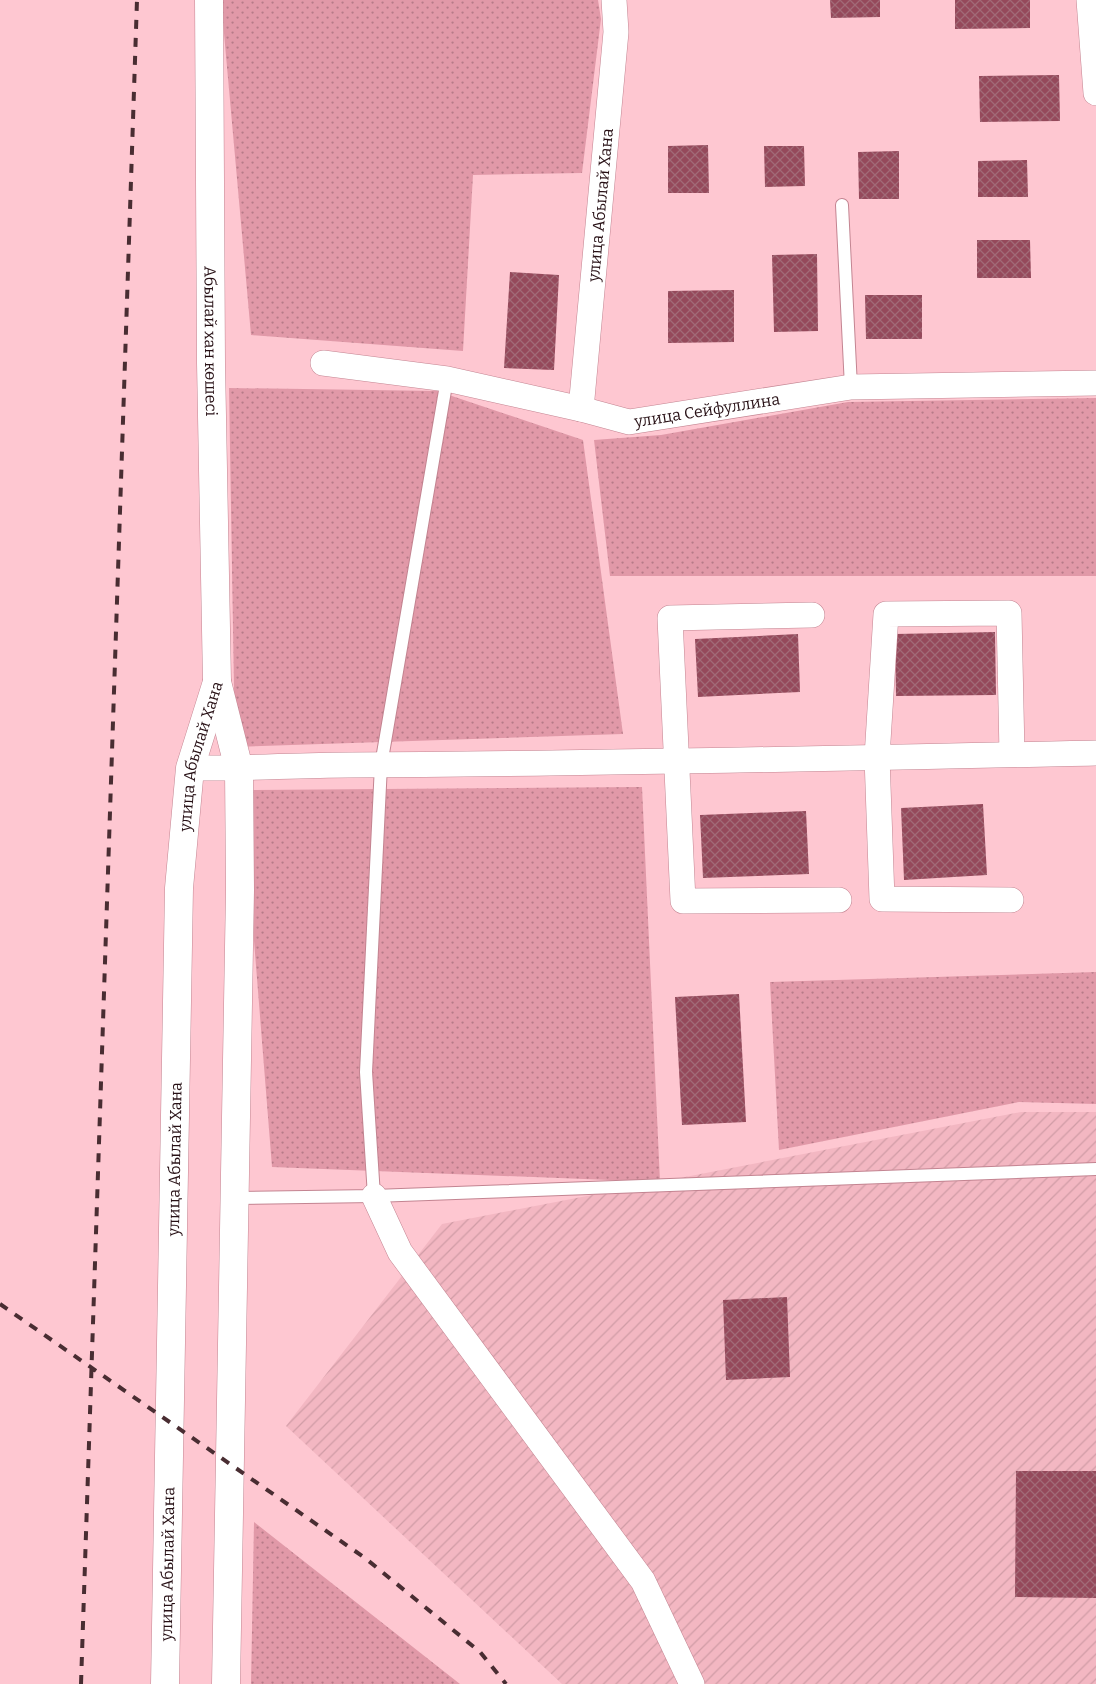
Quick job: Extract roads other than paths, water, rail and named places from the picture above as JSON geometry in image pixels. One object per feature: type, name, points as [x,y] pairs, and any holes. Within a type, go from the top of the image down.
[{"type":"main road","name":"Абылай хан көшесі","points":[[209,0],[210,353],[217,682]]},
{"type":"main road","name":"улица Абылай Хана","points":[[165,1684],[179,888],[190,768],[217,682]]},
{"type":"main road","name":"улица Абылай Хана","points":[[217,682],[240,769],[240,890],[226,1684]]},
{"type":"street","name":"улица Абылай Хана","points":[[581,409],[616,32],[614,0]]},
{"type":"street","points":[[1089,0],[1096,93]]},
{"type":"street","name":"улица Сейфуллина","points":[[323,363],[447,379],[581,409],[629,422],[850,387],[1096,383]]},
{"type":"street","points":[[1011,900],[882,899],[877,757],[886,614],[1009,613],[1012,754]]},
{"type":"street","points":[[812,615],[670,618],[683,901],[839,900]]},
{"type":"street","points":[[190,768],[240,769],[269,766],[1096,753]]},
{"type":"street","points":[[374,1196],[400,1252],[643,1581],[692,1684]]},
{"type":"lane","points":[[842,205],[850,387]]},
{"type":"lane","points":[[374,1196],[366,1072],[381,765],[447,379]]},
{"type":"lane","points":[[235,1198],[374,1196],[1096,1169]]},
{"type":"railway","points":[[81,1684],[137,0]]},
{"type":"railway","points":[[0,1304],[365,1558],[480,1652],[506,1684]]}]
